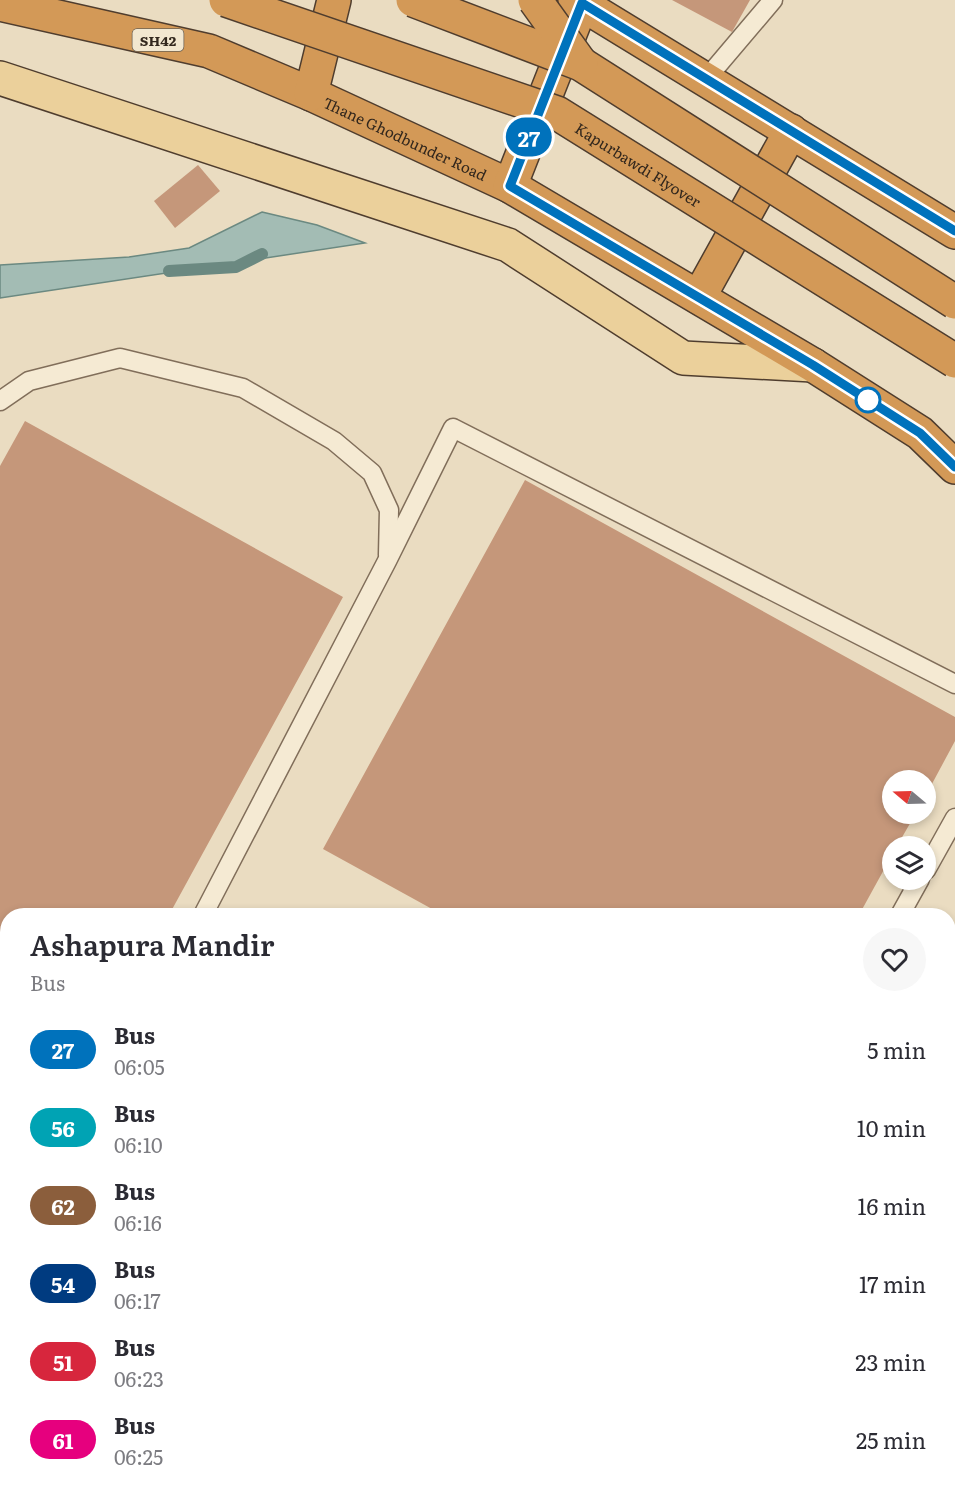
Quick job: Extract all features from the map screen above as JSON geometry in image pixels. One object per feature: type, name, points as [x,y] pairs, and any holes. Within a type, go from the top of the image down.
[{"type":"highway","name":"Kapurbawdi Flyover","points":[[226,0],[557,113],[955,361]]},
{"type":"highway","points":[[311,94],[334,0]]},
{"type":"highway","points":[[414,0],[581,64],[955,302]]},
{"type":"highway","points":[[535,0],[581,64]]},
{"type":"highway","points":[[510,186],[579,1],[955,231]]},
{"type":"highway","name":"SH42","points":[[0,4],[209,51],[311,94]]},
{"type":"highway","name":"Thane Ghodbunder Road","points":[[311,94],[510,186],[813,365],[920,433],[955,468]]},
{"type":"highway","points":[[699,297],[791,131]]},
{"type":"highway","points":[[920,433],[955,454]]},
{"type":"main road","points":[[0,78],[508,245],[683,358],[813,365]]},
{"type":"lane","points":[[706,79],[773,0]]},
{"type":"lane","points":[[0,401],[29,381],[120,358],[243,388],[334,441],[372,473],[389,510],[387,561]]},
{"type":"lane","points":[[207,908],[387,561],[453,428],[955,684]]},
{"type":"lane","points":[[936,852],[955,818]]},
{"type":"lane","points":[[904,908],[914,890]]},
{"type":"water","points":[[262,212],[317,225],[365,243],[0,298],[0,265],[129,257],[189,248]]},
{"type":"building","points":[[672,0],[750,0],[732,32]]},
{"type":"building","points":[[198,165],[220,191],[175,228],[154,201]]},
{"type":"building","points":[[25,421],[343,597],[173,908],[0,908],[0,466]]},
{"type":"building","points":[[525,480],[955,717],[955,741],[936,776],[936,770],[882,770],[882,824],[910,824],[903,836],[882,836],[882,873],[863,908],[430,908],[323,849]]},
{"type":"waterway","points":[[169,271],[236,267],[262,254]]},
{"type":"bus line","name":"27","points":[[955,231],[582,3],[510,186],[813,365],[920,433],[955,467]]}]
